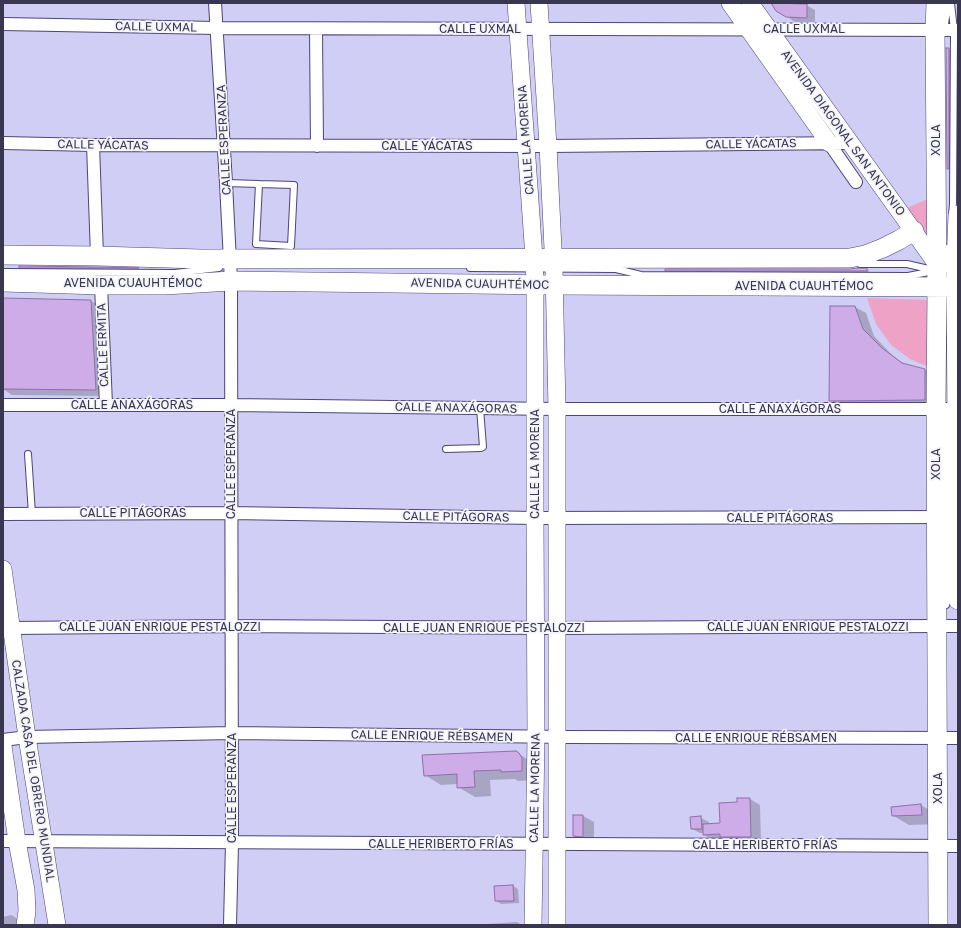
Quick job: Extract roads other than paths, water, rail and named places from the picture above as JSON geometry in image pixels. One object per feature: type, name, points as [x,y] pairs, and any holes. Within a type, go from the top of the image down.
[{"type":"main road","name":"XOLA","points":[[936,3],[947,31],[950,275],[950,517],[947,738],[944,846],[938,925]]},
{"type":"main road","name":"XOLA","points":[[949,407],[957,323],[950,275],[954,220]]},
{"type":"main road","name":"AVENIDA CUAUHTÉMOC","points":[[3,255],[201,259],[232,268],[554,271],[850,258],[865,255],[882,248],[914,231]]},
{"type":"main road","name":"AVENIDA CUAUHTÉMOC","points":[[3,282],[165,285],[232,268],[950,275]]},
{"type":"main road","name":"XOLA","points":[[948,620],[950,517]]},
{"type":"street","name":"CALLE ESPERANZA","points":[[215,3],[232,268],[232,842],[230,925]]},
{"type":"street","name":"CALLE LA MORENA","points":[[516,3],[534,271],[536,409],[536,737],[533,925]]},
{"type":"street","name":"CALLE LA MORENA","points":[[539,3],[554,271],[557,410],[557,925]]},
{"type":"street","name":"AVENIDA DIAGONAL SAN ANTONIO","points":[[730,3],[856,182]]},
{"type":"street","name":"AVENIDA DIAGONAL SAN ANTONIO","points":[[750,3],[914,231],[950,275]]},
{"type":"street","name":"CALLE UXMAL","points":[[3,24],[316,29],[768,29],[947,31]]},
{"type":"street","points":[[316,29],[317,146]]},
{"type":"street","name":"CALLE YÁCATAS","points":[[3,143],[224,146],[548,146],[851,143]]},
{"type":"street","points":[[93,145],[97,256]]},
{"type":"street","name":"CALLE ERMITA","points":[[101,285],[106,405]]},
{"type":"street","name":"CALLE ANAXÁGORAS","points":[[3,405],[231,405],[557,410],[949,407]]},
{"type":"street","name":"CALLE PITÁGORAS","points":[[3,514],[231,513],[535,518],[950,517]]},
{"type":"street","name":"CALZADA CASA DEL OBRERO MUNDIAL","points":[[3,569],[27,737],[58,925]]},
{"type":"street","name":"CALLE JUAN ENRIQUE PESTALOZZI","points":[[11,628],[231,626],[557,628],[948,620]]},
{"type":"street","name":"CALLE ENRIQUE RÉBSAMEN","points":[[3,740],[27,737],[232,733],[536,737],[947,738]]},
{"type":"street","points":[[3,746],[10,841],[26,890],[25,925]]},
{"type":"street","name":"CALLE HERIBERTO FRÍAS","points":[[10,841],[958,846]]},
{"type":"lane","points":[[948,3],[947,31],[952,204],[954,220]]},
{"type":"lane","points":[[947,31],[951,3]]},
{"type":"lane","points":[[226,183],[294,185],[292,246],[256,244],[259,184]]},
{"type":"lane","points":[[948,241],[950,275]]},
{"type":"lane","name":"AVENIDA CUAUHTÉMOC","points":[[3,260],[176,262],[232,268]]},
{"type":"lane","name":"AVENIDA CUAUHTÉMOC","points":[[616,269],[641,262],[907,264],[950,275]]},
{"type":"lane","name":"AVENIDA CUAUHTÉMOC","points":[[3,272],[176,273],[232,268]]},
{"type":"lane","name":"AVENIDA CUAUHTÉMOC","points":[[461,268],[534,271]]},
{"type":"lane","name":"AVENIDA CUAUHTÉMOC","points":[[554,271],[616,269],[641,274],[950,275]]},
{"type":"lane","points":[[446,449],[484,447],[480,408]]},
{"type":"lane","points":[[28,454],[32,514]]}]
